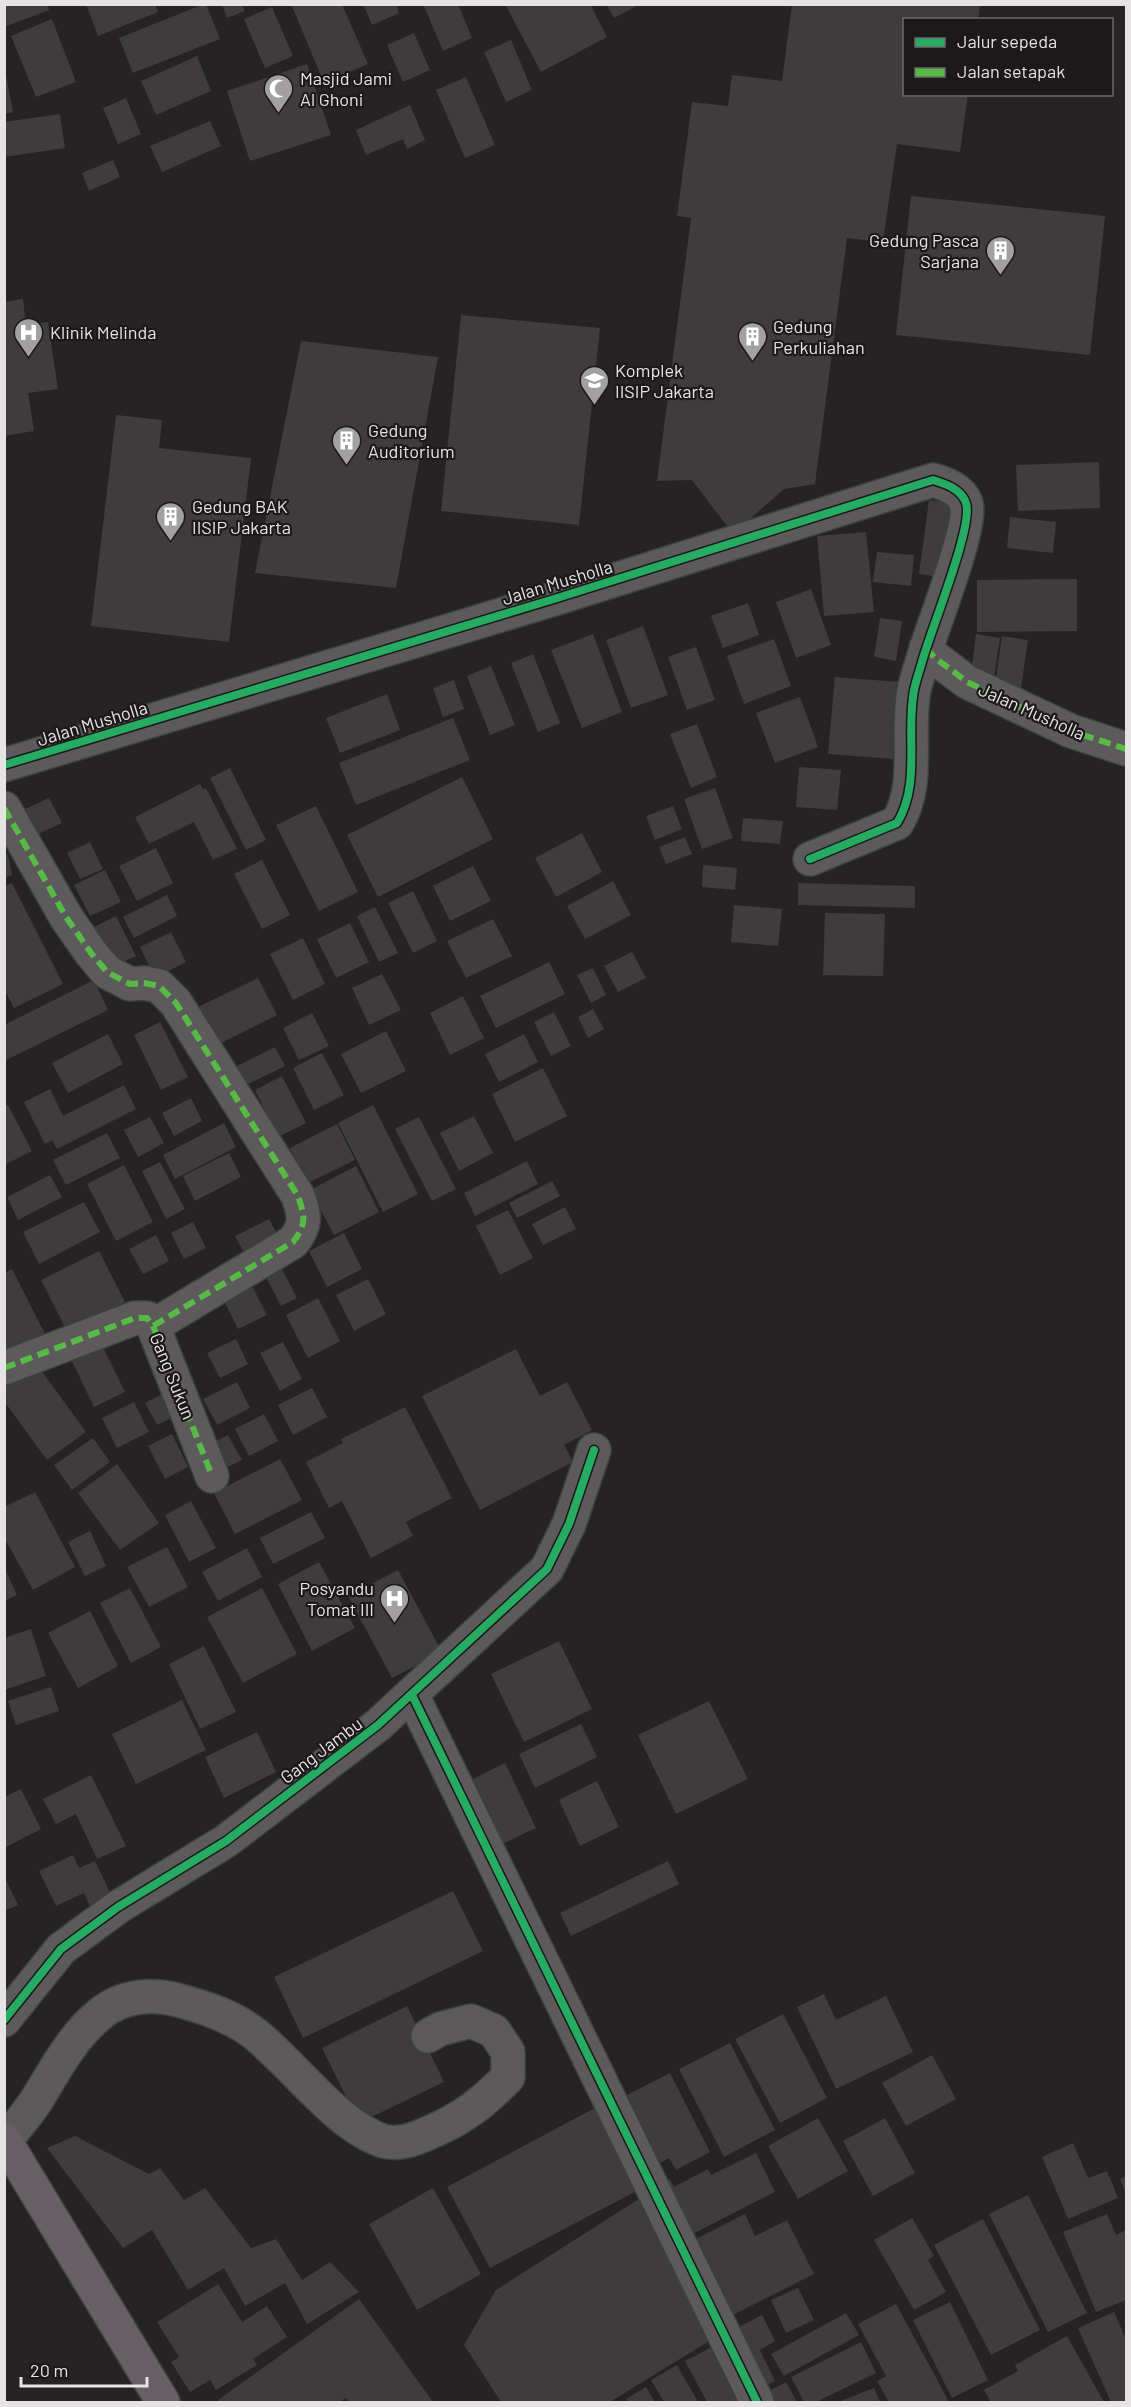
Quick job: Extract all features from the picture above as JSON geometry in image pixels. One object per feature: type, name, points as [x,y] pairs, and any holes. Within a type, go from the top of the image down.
[{"type":"main road","points":[[5,2140],[163,2403]]},
{"type":"street","name":"Jalan Musholla","points":[[4,765],[565,596],[933,480],[959,492],[967,504],[965,533],[926,648],[934,657],[967,682],[1071,732],[1126,749]]},
{"type":"street","points":[[810,859],[897,823],[905,810],[912,740],[912,697],[926,648]]},
{"type":"street","points":[[4,808],[66,917],[107,972],[130,984],[144,983],[159,986],[176,1003],[298,1196],[304,1215],[303,1230],[293,1242],[153,1326]]},
{"type":"street","name":"Gang Sukun","points":[[4,1368],[135,1318],[147,1318],[153,1326],[212,1476]]},
{"type":"street","name":"Gang Jambu","points":[[8,2015],[61,1949],[118,1907],[226,1841],[378,1725],[547,1569],[569,1524],[594,1450]]},
{"type":"street","points":[[412,1695],[757,2403]]},
{"type":"street","points":[[5,2140],[34,2103],[66,2052],[83,2030],[101,2013],[120,2002],[139,1996],[169,1997],[213,2009],[254,2033],[332,2107],[360,2129],[385,2142],[412,2140],[453,2123],[487,2099],[508,2077],[508,2052],[494,2031],[471,2020],[440,2029],[429,2036]]},
{"type":"building","points":[[4,4],[47,4],[49,10],[4,27]]},
{"type":"building","points":[[86,4],[155,4],[158,12],[98,36]]},
{"type":"building","points":[[206,4],[220,39],[133,73],[119,38]]},
{"type":"building","points":[[222,4],[242,4],[245,11],[227,18]]},
{"type":"building","points":[[291,4],[342,4],[368,64],[324,83]]},
{"type":"building","points":[[363,4],[396,4],[399,13],[372,25]]},
{"type":"building","points":[[423,4],[458,4],[472,38],[443,51]]},
{"type":"building","points":[[505,4],[590,4],[607,37],[541,72]]},
{"type":"building","points":[[606,4],[641,4],[614,18]]},
{"type":"building","name":"Gedung Perkuliahan","points":[[792,4],[980,4],[978,18],[903,18],[903,96],[968,96],[960,152],[897,144],[883,242],[847,238],[815,484],[784,489],[733,534],[692,480],[657,481],[691,218],[677,216],[692,102],[728,106],[732,75],[782,81]]},
{"type":"building","points":[[272,7],[293,56],[265,68],[244,19]]},
{"type":"building","points":[[52,19],[76,82],[36,97],[11,36]]},
{"type":"building","points":[[414,33],[430,70],[403,82],[387,45]]},
{"type":"building","points":[[511,40],[532,90],[506,102],[484,52]]},
{"type":"building","points":[[197,56],[211,91],[156,115],[141,81]]},
{"type":"building","name":"Masjid Jami Al Ghoni","points":[[307,64],[331,135],[250,161],[227,91]]},
{"type":"building","points":[[4,65],[13,112],[4,114]]},
{"type":"building","points":[[466,77],[495,145],[465,158],[436,90]]},
{"type":"building","points":[[126,98],[141,134],[118,144],[103,108]]},
{"type":"building","points":[[410,105],[425,140],[407,149],[403,139],[366,155],[356,130]]},
{"type":"building","points":[[60,114],[65,148],[4,157],[4,122]]},
{"type":"building","points":[[210,121],[221,146],[162,172],[150,146]]},
{"type":"building","points":[[113,160],[120,177],[89,191],[82,173]]},
{"type":"building","name":"Gedung Pasca Sarjana","points":[[911,196],[1105,216],[1090,355],[896,335]]},
{"type":"building","name":"Klinik Melinda","points":[[23,299],[26,325],[48,322],[58,389],[28,393],[34,431],[4,436],[4,302]]},
{"type":"building","points":[[461,315],[600,328],[579,525],[441,511]]},
{"type":"building","name":"Gedung Auditorium","points":[[301,341],[438,357],[396,588],[255,573]]},
{"type":"building","name":"Gedung BAK IISIP Jakarta","points":[[116,415],[162,420],[159,448],[251,458],[229,642],[91,626]]},
{"type":"building","points":[[1099,462],[1100,508],[1018,511],[1016,465]]},
{"type":"building","points":[[929,500],[957,504],[946,578],[919,574]]},
{"type":"building","points":[[1010,517],[1056,522],[1053,553],[1007,548]]},
{"type":"building","points":[[866,532],[874,612],[824,616],[817,536]]},
{"type":"building","points":[[877,552],[914,555],[911,586],[873,582]]},
{"type":"building","points":[[1077,579],[1077,631],[977,632],[977,580]]},
{"type":"building","points":[[811,589],[831,645],[796,658],[776,602]]},
{"type":"building","points":[[748,603],[759,635],[723,648],[711,616]]},
{"type":"building","points":[[880,618],[902,621],[896,661],[874,657]]},
{"type":"building","points":[[643,626],[668,695],[631,708],[606,640]]},
{"type":"building","points":[[593,634],[622,712],[582,728],[551,650]]},
{"type":"building","points":[[976,634],[1000,638],[993,684],[970,681]]},
{"type":"building","points":[[1002,636],[1028,640],[1021,688],[995,685]]},
{"type":"building","points":[[774,639],[791,686],[744,704],[727,656]]},
{"type":"building","points":[[696,647],[715,700],[687,710],[668,657]]},
{"type":"building","points":[[533,654],[560,723],[538,732],[511,663]]},
{"type":"building","points":[[491,666],[515,725],[490,735],[467,676]]},
{"type":"building","points":[[835,677],[900,682],[893,759],[828,754]]},
{"type":"building","points":[[454,680],[464,709],[443,717],[433,688]]},
{"type":"building","points":[[387,694],[400,730],[340,753],[326,718]]},
{"type":"building","points":[[800,697],[818,747],[775,763],[756,713]]},
{"type":"building","points":[[453,718],[470,760],[356,805],[339,763]]},
{"type":"building","points":[[697,724],[717,777],[691,788],[670,734]]},
{"type":"building","points":[[799,767],[841,770],[837,810],[796,807]]},
{"type":"building","points":[[230,768],[266,840],[246,850],[210,778]]},
{"type":"building","points":[[462,777],[493,839],[378,897],[347,835]]},
{"type":"building","points":[[200,784],[203,789],[206,788],[237,849],[213,860],[194,822],[149,844],[135,817]]},
{"type":"building","points":[[715,788],[733,838],[702,849],[684,799]]},
{"type":"building","points":[[49,798],[62,823],[38,834],[25,809]]},
{"type":"building","points":[[316,806],[358,892],[319,911],[276,825]]},
{"type":"building","points":[[673,806],[682,829],[655,840],[646,816]]},
{"type":"building","points":[[743,818],[783,821],[780,844],[741,841]]},
{"type":"building","points":[[582,833],[602,872],[556,897],[535,858]]},
{"type":"building","points":[[685,837],[692,854],[666,864],[659,847]]},
{"type":"building","points":[[90,842],[103,869],[80,879],[67,853]]},
{"type":"building","points":[[156,848],[173,883],[137,901],[119,866]]},
{"type":"building","points":[[4,851],[8,855],[12,875],[4,878]]},
{"type":"building","points":[[262,860],[290,915],[262,929],[234,874]]},
{"type":"building","points":[[703,865],[737,868],[735,890],[702,887]]},
{"type":"building","points":[[473,866],[491,901],[450,921],[433,886]]},
{"type":"building","points":[[105,870],[121,902],[90,916],[74,885]]},
{"type":"building","points":[[613,881],[631,915],[585,939],[567,906]]},
{"type":"building","points":[[12,883],[63,984],[14,1008],[4,989],[4,886]]},
{"type":"building","points":[[798,883],[915,886],[915,908],[798,905]]},
{"type":"building","points":[[413,891],[437,941],[413,953],[388,903]]},
{"type":"building","points":[[167,895],[177,916],[134,938],[123,917]]},
{"type":"building","points":[[734,905],[782,909],[778,946],[731,942]]},
{"type":"building","points":[[375,907],[398,953],[379,962],[357,916]]},
{"type":"building","points":[[825,913],[885,914],[883,976],[823,975]]},
{"type":"building","points":[[116,916],[136,956],[111,968],[90,929]]},
{"type":"building","points":[[493,919],[512,956],[466,978],[447,941]]},
{"type":"building","points":[[350,923],[369,962],[336,978],[317,939]]},
{"type":"building","points":[[171,932],[186,962],[155,978],[140,947]]},
{"type":"building","points":[[303,938],[325,984],[293,1000],[270,954]]},
{"type":"building","points":[[632,952],[646,978],[618,992],[604,966]]},
{"type":"building","points":[[549,962],[565,994],[496,1028],[480,996]]},
{"type":"building","points":[[593,968],[606,995],[591,1003],[577,975]]},
{"type":"building","points":[[382,974],[401,1010],[369,1025],[352,988]]},
{"type":"building","points":[[258,978],[277,1015],[213,1047],[194,1009]]},
{"type":"building","points":[[94,980],[108,1010],[4,1061],[4,1025]]},
{"type":"building","points":[[463,996],[484,1038],[450,1055],[430,1013]]},
{"type":"building","points":[[593,1009],[604,1029],[588,1038],[578,1017]]},
{"type":"building","points":[[554,1012],[571,1046],[551,1056],[534,1022]]},
{"type":"building","points":[[312,1013],[329,1046],[299,1060],[283,1028]]},
{"type":"building","points":[[160,1022],[188,1077],[161,1090],[134,1035]]},
{"type":"building","points":[[386,1031],[406,1071],[361,1093],[341,1054]]},
{"type":"building","points":[[108,1034],[123,1064],[68,1093],[52,1063]]},
{"type":"building","points":[[524,1034],[538,1062],[499,1082],[485,1054]]},
{"type":"building","points":[[275,1047],[285,1066],[234,1091],[225,1072]]},
{"type":"building","points":[[322,1053],[344,1095],[314,1110],[293,1068]]},
{"type":"building","points":[[543,1068],[567,1116],[515,1142],[492,1094]]},
{"type":"building","points":[[282,1076],[306,1123],[278,1137],[255,1090]]},
{"type":"building","points":[[124,1085],[136,1109],[57,1149],[52,1140],[45,1144],[24,1102],[50,1089],[63,1116]]},
{"type":"building","points":[[191,1098],[202,1121],[174,1136],[162,1113]]},
{"type":"building","points":[[8,1105],[32,1151],[4,1165],[4,1107]]},
{"type":"building","points":[[373,1105],[418,1194],[383,1212],[338,1123]]},
{"type":"building","points":[[474,1116],[493,1153],[459,1171],[440,1133]]},
{"type":"building","points":[[150,1117],[164,1143],[138,1157],[124,1130]]},
{"type":"building","points":[[419,1117],[456,1189],[432,1201],[395,1129]]},
{"type":"building","points":[[224,1123],[236,1147],[175,1179],[163,1155]]},
{"type":"building","points":[[337,1124],[355,1160],[308,1183],[290,1148]]},
{"type":"building","points":[[107,1133],[120,1158],[66,1185],[53,1160]]},
{"type":"building","points":[[229,1153],[241,1177],[195,1201],[183,1176]]},
{"type":"building","points":[[527,1161],[538,1184],[475,1216],[464,1193]]},
{"type":"building","points":[[160,1162],[185,1209],[166,1219],[142,1171]]},
{"type":"building","points":[[124,1165],[153,1222],[116,1241],[87,1184]]},
{"type":"building","points":[[356,1166],[379,1212],[334,1235],[310,1190]]},
{"type":"building","points":[[50,1175],[62,1197],[18,1220],[7,1197]]},
{"type":"building","points":[[552,1181],[560,1196],[517,1218],[509,1203]]},
{"type":"building","points":[[84,1202],[100,1232],[39,1264],[23,1232]]},
{"type":"building","points":[[565,1207],[576,1229],[543,1245],[532,1224]]},
{"type":"building","points":[[508,1210],[533,1258],[500,1275],[476,1226]]},
{"type":"building","points":[[269,1219],[283,1245],[249,1262],[235,1236]]},
{"type":"building","points":[[193,1222],[206,1248],[184,1259],[171,1233]]},
{"type":"building","points":[[344,1233],[362,1269],[327,1287],[309,1251]]},
{"type":"building","points":[[156,1235],[169,1261],[143,1274],[129,1249]]},
{"type":"building","points":[[99,1251],[125,1302],[67,1331],[41,1280]]},
{"type":"building","points":[[281,1267],[297,1298],[281,1306],[265,1275]]},
{"type":"building","points":[[12,1269],[46,1336],[4,1355],[4,1273]]},
{"type":"building","points":[[368,1279],[386,1314],[354,1331],[336,1295]]},
{"type":"building","points":[[249,1280],[267,1315],[238,1329],[221,1295]]},
{"type":"building","points":[[318,1298],[340,1341],[308,1358],[286,1315]]},
{"type":"building","points":[[236,1339],[248,1364],[220,1378],[207,1353]]},
{"type":"building","points":[[100,1341],[125,1392],[94,1407],[69,1355]]},
{"type":"building","points":[[283,1342],[302,1379],[280,1391],[260,1353]]},
{"type":"building","points":[[516,1349],[540,1396],[567,1382],[592,1430],[564,1445],[573,1462],[480,1510],[422,1396]]},
{"type":"building","points":[[35,1362],[86,1432],[47,1460],[4,1401],[4,1384]]},
{"type":"building","points":[[237,1382],[250,1408],[217,1425],[203,1399]]},
{"type":"building","points":[[312,1388],[327,1417],[293,1435],[278,1405]]},
{"type":"building","points":[[162,1394],[174,1417],[157,1425],[145,1403]]},
{"type":"building","points":[[134,1402],[149,1432],[117,1448],[102,1418]]},
{"type":"building","points":[[405,1407],[452,1498],[406,1522],[413,1536],[371,1558],[342,1501],[329,1508],[306,1462],[343,1443],[341,1439]]},
{"type":"building","points":[[264,1414],[278,1441],[249,1456],[235,1429]]},
{"type":"building","points":[[172,1434],[188,1467],[165,1479],[148,1446]]},
{"type":"building","points":[[228,1435],[242,1460],[220,1471],[207,1445]]},
{"type":"building","points":[[93,1438],[110,1462],[72,1490],[54,1465]]},
{"type":"building","points":[[280,1459],[302,1500],[235,1534],[214,1493]]},
{"type":"building","points":[[117,1464],[159,1523],[120,1550],[78,1493]]},
{"type":"building","points":[[35,1492],[75,1567],[33,1590],[4,1537],[4,1507]]},
{"type":"building","points":[[191,1501],[216,1548],[189,1562],[165,1515]]},
{"type":"building","points":[[311,1512],[325,1538],[273,1564],[260,1538]]},
{"type":"building","points":[[90,1531],[106,1566],[85,1576],[68,1542]]},
{"type":"building","points":[[167,1547],[188,1587],[149,1607],[127,1567]]},
{"type":"building","points":[[247,1548],[262,1577],[218,1601],[202,1572]]},
{"type":"building","points":[[319,1562],[355,1628],[312,1651],[278,1584]]},
{"type":"building","points":[[4,1567],[17,1595],[4,1601]]},
{"type":"building","name":"Posyandu Tomat III","points":[[398,1570],[442,1652],[392,1678],[348,1596]]},
{"type":"building","points":[[130,1588],[161,1647],[131,1663],[100,1603]]},
{"type":"building","points":[[262,1588],[297,1654],[243,1683],[207,1617]]},
{"type":"building","points":[[90,1611],[118,1666],[78,1688],[48,1633]]},
{"type":"building","points":[[31,1629],[46,1676],[4,1690],[4,1638]]},
{"type":"building","points":[[559,1641],[592,1709],[524,1742],[491,1674]]},
{"type":"building","points":[[204,1646],[236,1712],[200,1729],[169,1664]]},
{"type":"building","points":[[51,1687],[59,1711],[16,1725],[8,1701]]},
{"type":"building","points":[[182,1700],[206,1750],[136,1784],[112,1734]]},
{"type":"building","points":[[709,1701],[748,1779],[676,1814],[638,1735]]},
{"type":"building","points":[[581,1724],[597,1757],[535,1788],[519,1754]]},
{"type":"building","points":[[257,1732],[276,1772],[224,1798],[205,1757]]},
{"type":"building","points":[[505,1763],[536,1828],[502,1844],[471,1780]]},
{"type":"building","points":[[91,1775],[126,1846],[97,1859],[76,1814],[56,1824],[43,1799]]},
{"type":"building","points":[[597,1781],[619,1827],[580,1846],[559,1800]]},
{"type":"building","points":[[21,1789],[41,1829],[4,1848],[4,1797]]},
{"type":"building","points":[[73,1855],[79,1868],[95,1861],[117,1907],[95,1918],[84,1893],[56,1906],[39,1871]]},
{"type":"building","points":[[668,1861],[679,1884],[571,1936],[560,1913]]},
{"type":"building","points":[[4,1876],[18,1905],[4,1911]]},
{"type":"building","points":[[453,1891],[483,1951],[303,2038],[274,1977]]},
{"type":"building","points":[[824,1994],[836,2020],[886,1996],[913,2052],[836,2089],[797,2007]]},
{"type":"building","points":[[407,2006],[444,2082],[359,2123],[322,2048]]},
{"type":"building","points":[[783,2014],[827,2098],[780,2123],[735,2039]]},
{"type":"building","points":[[730,2043],[775,2130],[724,2157],[679,2069]]},
{"type":"building","points":[[932,2055],[956,2099],[906,2126],[882,2083]]},
{"type":"building","points":[[670,2073],[710,2152],[676,2170],[669,2158],[649,2169],[615,2101]]},
{"type":"building","points":[[604,2103],[648,2185],[490,2268],[447,2187]]},
{"type":"building","points":[[818,2118],[848,2171],[798,2199],[768,2146]]},
{"type":"building","points":[[885,2118],[915,2173],[873,2196],[843,2141]]},
{"type":"building","points":[[75,2136],[149,2174],[160,2168],[184,2200],[205,2188],[251,2248],[276,2239],[302,2280],[330,2262],[359,2292],[307,2324],[285,2283],[245,2306],[224,2268],[188,2290],[152,2230],[123,2248],[47,2148]]},
{"type":"building","points":[[1073,2143],[1088,2178],[1107,2171],[1118,2198],[1068,2219],[1042,2157]]},
{"type":"building","points":[[756,2153],[775,2192],[681,2240],[655,2186],[670,2179],[674,2187],[708,2169],[711,2175]]},
{"type":"building","points":[[1126,2176],[1126,2194],[1120,2179]]},
{"type":"building","points":[[433,2188],[481,2274],[417,2310],[369,2224]]},
{"type":"building","points":[[1028,2195],[1087,2313],[1048,2332],[989,2214]]},
{"type":"building","points":[[642,2197],[719,2335],[610,2402],[501,2402],[464,2345],[496,2290]]},
{"type":"building","points":[[745,2214],[755,2236],[787,2220],[814,2274],[723,2320],[684,2245]]},
{"type":"building","points":[[1107,2214],[1116,2235],[1126,2230],[1126,2300],[1096,2312],[1063,2232]]},
{"type":"building","points":[[912,2218],[934,2256],[928,2260],[946,2292],[914,2310],[874,2240]]},
{"type":"building","points":[[983,2219],[1040,2330],[991,2355],[934,2245]]},
{"type":"building","points":[[218,2284],[242,2322],[267,2306],[287,2337],[253,2359],[257,2365],[216,2390],[210,2380],[190,2392],[171,2362],[179,2357],[157,2322]]},
{"type":"building","points":[[798,2288],[814,2320],[786,2333],[771,2300]]},
{"type":"building","points":[[359,2299],[433,2402],[349,2402],[346,2398],[339,2402],[219,2402],[218,2400]]},
{"type":"building","points":[[950,2302],[988,2380],[952,2398],[913,2320]]},
{"type":"building","points":[[896,2304],[949,2402],[889,2402],[877,2381],[886,2376],[858,2324]]},
{"type":"building","points":[[1114,2312],[1126,2339],[1126,2402],[1111,2402],[1078,2328]]},
{"type":"building","points":[[846,2313],[859,2335],[784,2376],[771,2354]]},
{"type":"building","points":[[762,2315],[775,2341],[760,2350],[775,2381],[760,2388],[731,2331]]},
{"type":"building","points":[[1067,2336],[1104,2402],[991,2402],[984,2390],[1018,2371],[1015,2365]]},
{"type":"building","points":[[723,2341],[756,2402],[707,2402],[685,2361]]},
{"type":"building","points":[[861,2342],[876,2373],[816,2402],[804,2402],[791,2377]]},
{"type":"building","points":[[677,2365],[698,2402],[664,2402],[651,2380]]},
{"type":"building","points":[[786,2382],[797,2402],[765,2402],[761,2395]]},
{"type":"building","points":[[646,2387],[655,2402],[628,2402],[626,2399]]},
{"type":"building","points":[[874,2388],[880,2402],[838,2402]]},
{"type":"marked path","points":[[926,648],[934,657],[967,682],[1071,731],[1126,749]]},
{"type":"marked path","points":[[4,808],[66,917],[107,972],[130,984],[144,983],[159,986],[176,1003],[298,1196],[303,1225],[293,1242],[153,1326]]},
{"type":"marked path","points":[[4,1368],[135,1318],[147,1318],[153,1326],[212,1476]]},
{"type":"cycle path","points":[[4,765],[554,599],[933,480],[961,494],[966,503],[967,515],[958,555],[914,688],[911,778],[904,809],[897,823],[810,859]]},
{"type":"cycle path","points":[[4,2020],[61,1949],[118,1907],[226,1841],[378,1725],[547,1569],[569,1524],[594,1450]]},
{"type":"cycle path","points":[[412,1695],[757,2402]]},
{"type":"place","name":"Masjid Jami Al Ghoni","points":[[279,114]]},
{"type":"place","name":"Gedung Pasca Sarjana","points":[[1000,276]]},
{"type":"place","name":"Klinik Melinda","points":[[29,358]]},
{"type":"place","name":"Gedung Perkuliahan","points":[[752,362]]},
{"type":"place","name":"Komplek IISIP Jakarta","points":[[594,406]]},
{"type":"place","name":"Gedung Auditorium","points":[[347,466]]},
{"type":"place","name":"Gedung BAK IISIP Jakarta","points":[[171,542]]},
{"type":"place","name":"Posyandu Tomat III","points":[[395,1624]]}]
